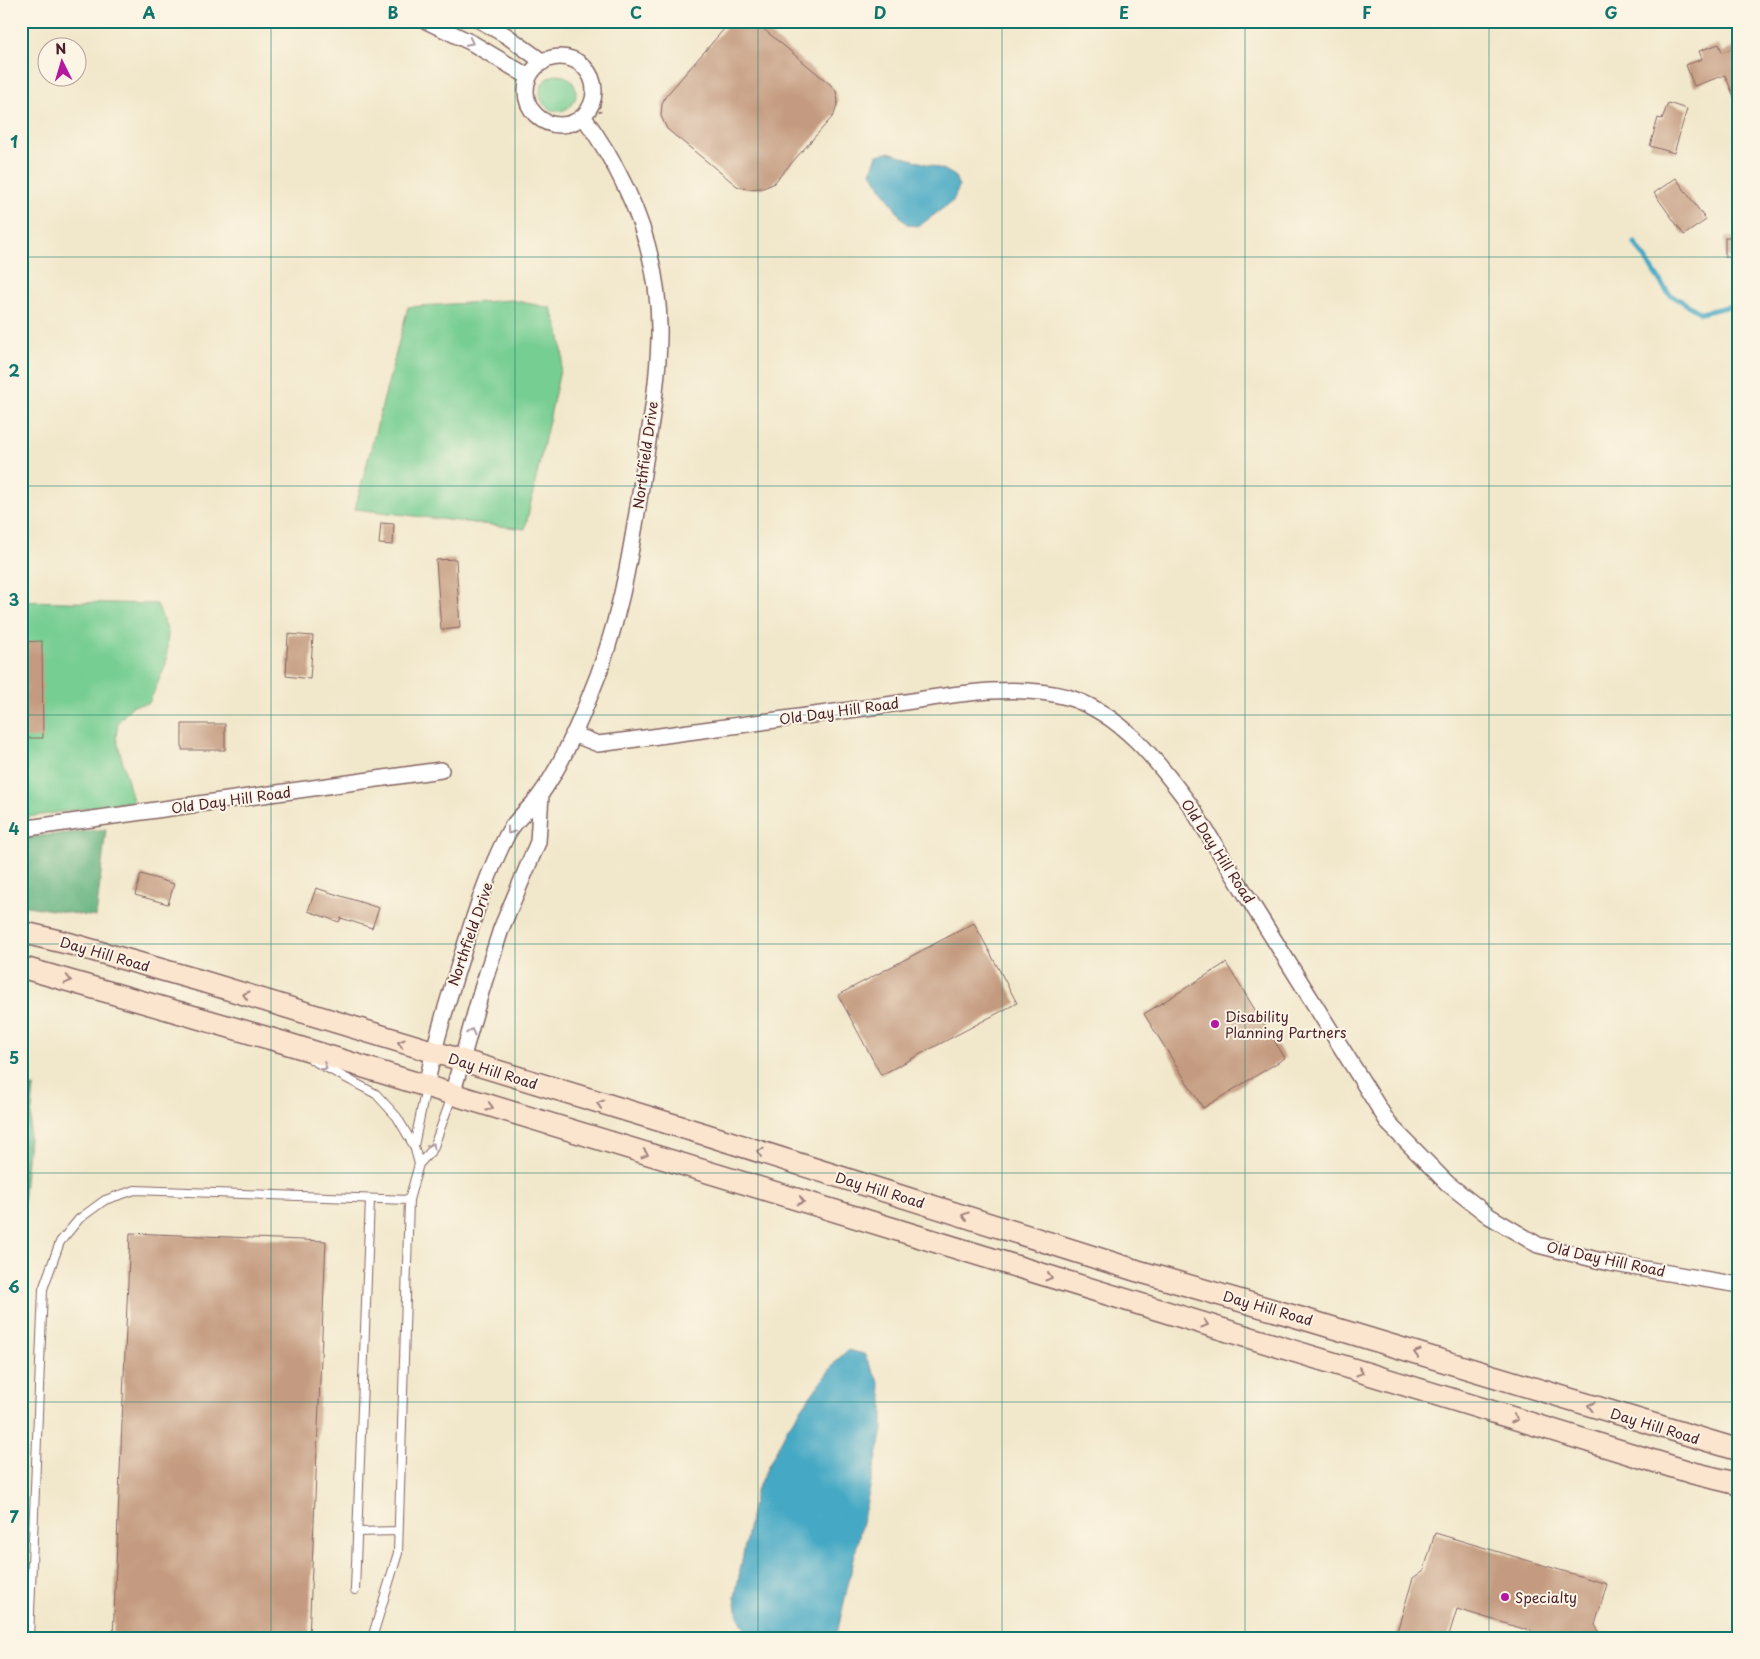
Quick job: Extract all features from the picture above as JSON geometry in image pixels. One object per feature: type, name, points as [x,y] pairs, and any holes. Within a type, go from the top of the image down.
[{"type":"main road","name":"Day Hill Road","points":[[21,932],[198,980],[1138,1271],[1739,1450]]},
{"type":"main road","points":[[21,967],[124,995],[282,1042],[1693,1473],[1739,1484]]},
{"type":"main road","points":[[1002,1263],[1011,1231]]},
{"type":"main road","points":[[1291,1351],[1304,1319]]},
{"type":"street","points":[[426,21],[472,43],[529,77]]},
{"type":"street","points":[[481,21],[546,56],[567,58],[578,63],[587,72],[593,82],[594,95],[590,106],[583,116],[569,124],[554,125],[539,119],[527,99],[526,84],[529,77],[546,56]]},
{"type":"street","name":"Northfield Drive","points":[[426,1087],[433,1052],[477,906],[508,833],[541,794],[573,734],[603,663],[624,592],[654,402],[659,337],[655,287],[645,235],[621,177],[601,141],[583,116]]},
{"type":"street","name":"Old Day Hill Road","points":[[573,734],[598,744],[989,693],[1041,692],[1068,698],[1093,709],[1116,722],[1171,779],[1205,829],[1389,1124],[1447,1183],[1489,1216],[1538,1245],[1609,1263],[1739,1285]]},
{"type":"street","name":"Old Day Hill Road","points":[[21,829],[441,770]]},
{"type":"street","name":"Northfield Drive","points":[[452,1095],[501,929],[538,842],[541,794]]},
{"type":"lane","points":[[282,1042],[332,1072],[356,1082],[376,1094],[397,1117],[414,1146],[419,1164]]},
{"type":"lane","points":[[414,1146],[426,1087]]},
{"type":"lane","points":[[372,1638],[398,1553],[410,1200],[419,1164],[432,1149],[452,1095]]},
{"type":"lane","points":[[29,1638],[43,1289],[60,1242],[79,1219],[105,1200],[135,1190],[410,1200]]},
{"type":"lane","points":[[355,1590],[370,1199]]},
{"type":"lane","points":[[357,1532],[398,1531]]},
{"type":"path","points":[[546,56],[575,54],[585,61],[599,81],[601,117]]},
{"type":"green space","points":[[558,75],[571,80],[576,93],[571,106],[558,111],[545,106],[540,93],[545,80]]},
{"type":"green space","points":[[511,300],[551,308],[559,331],[563,357],[525,529],[355,509],[408,307]]},
{"type":"green space","points":[[21,601],[157,604],[168,632],[166,664],[149,703],[132,706],[118,722],[116,737],[133,801],[21,818]]},
{"type":"green space","points":[[106,829],[96,917],[21,905],[21,838]]},
{"type":"green space","points":[[21,1087],[34,1087],[21,1224]]},
{"type":"water","points":[[889,152],[945,170],[955,176],[959,187],[953,201],[919,226],[908,225],[871,172],[877,155]]},
{"type":"water","points":[[848,1350],[864,1354],[879,1383],[883,1399],[883,1430],[836,1638],[750,1638],[738,1616],[735,1597],[755,1492],[788,1427],[837,1360]]},
{"type":"building","points":[[731,21],[754,21],[831,85],[836,91],[838,101],[834,115],[773,184],[763,188],[747,189],[737,186],[667,129],[661,116],[665,97]]},
{"type":"building","points":[[1719,44],[1722,52],[1736,47],[1739,55],[1739,109],[1725,75],[1694,86],[1686,65],[1702,59],[1699,51]]},
{"type":"building","points":[[1668,103],[1687,109],[1674,153],[1650,146],[1658,118],[1662,119]]},
{"type":"building","points":[[1676,178],[1706,220],[1684,235],[1654,193]]},
{"type":"building","points":[[1725,237],[1739,237],[1739,257],[1725,257]]},
{"type":"building","points":[[381,523],[394,524],[393,545],[379,544]]},
{"type":"building","points":[[456,559],[460,628],[441,630],[436,560]]},
{"type":"building","points":[[288,634],[313,636],[310,679],[286,676]]},
{"type":"building","points":[[42,641],[43,738],[21,738],[21,642]]},
{"type":"building","points":[[182,724],[225,724],[225,750],[182,750]]},
{"type":"building","points":[[141,874],[174,884],[168,904],[135,895]]},
{"type":"building","points":[[316,888],[379,908],[372,928],[341,918],[339,922],[308,911]]},
{"type":"building","points":[[974,923],[1017,1003],[881,1075],[838,995]]},
{"type":"building","points":[[1226,963],[1285,1058],[1203,1108],[1144,1014]]},
{"type":"building","points":[[130,1233],[326,1241],[309,1638],[113,1638]]},
{"type":"building","name":"Specialty","points":[[1435,1533],[1607,1584],[1595,1625],[1603,1638],[1554,1638],[1457,1609],[1448,1638],[1395,1638],[1413,1578],[1424,1570]]},
{"type":"waterway","points":[[1635,243],[1668,293],[1701,313],[1739,304]]},
{"type":"place","name":"Disability Planning Partners","points":[[1215,1024]]},
{"type":"place","name":"Specialty","points":[[1505,1597]]}]
